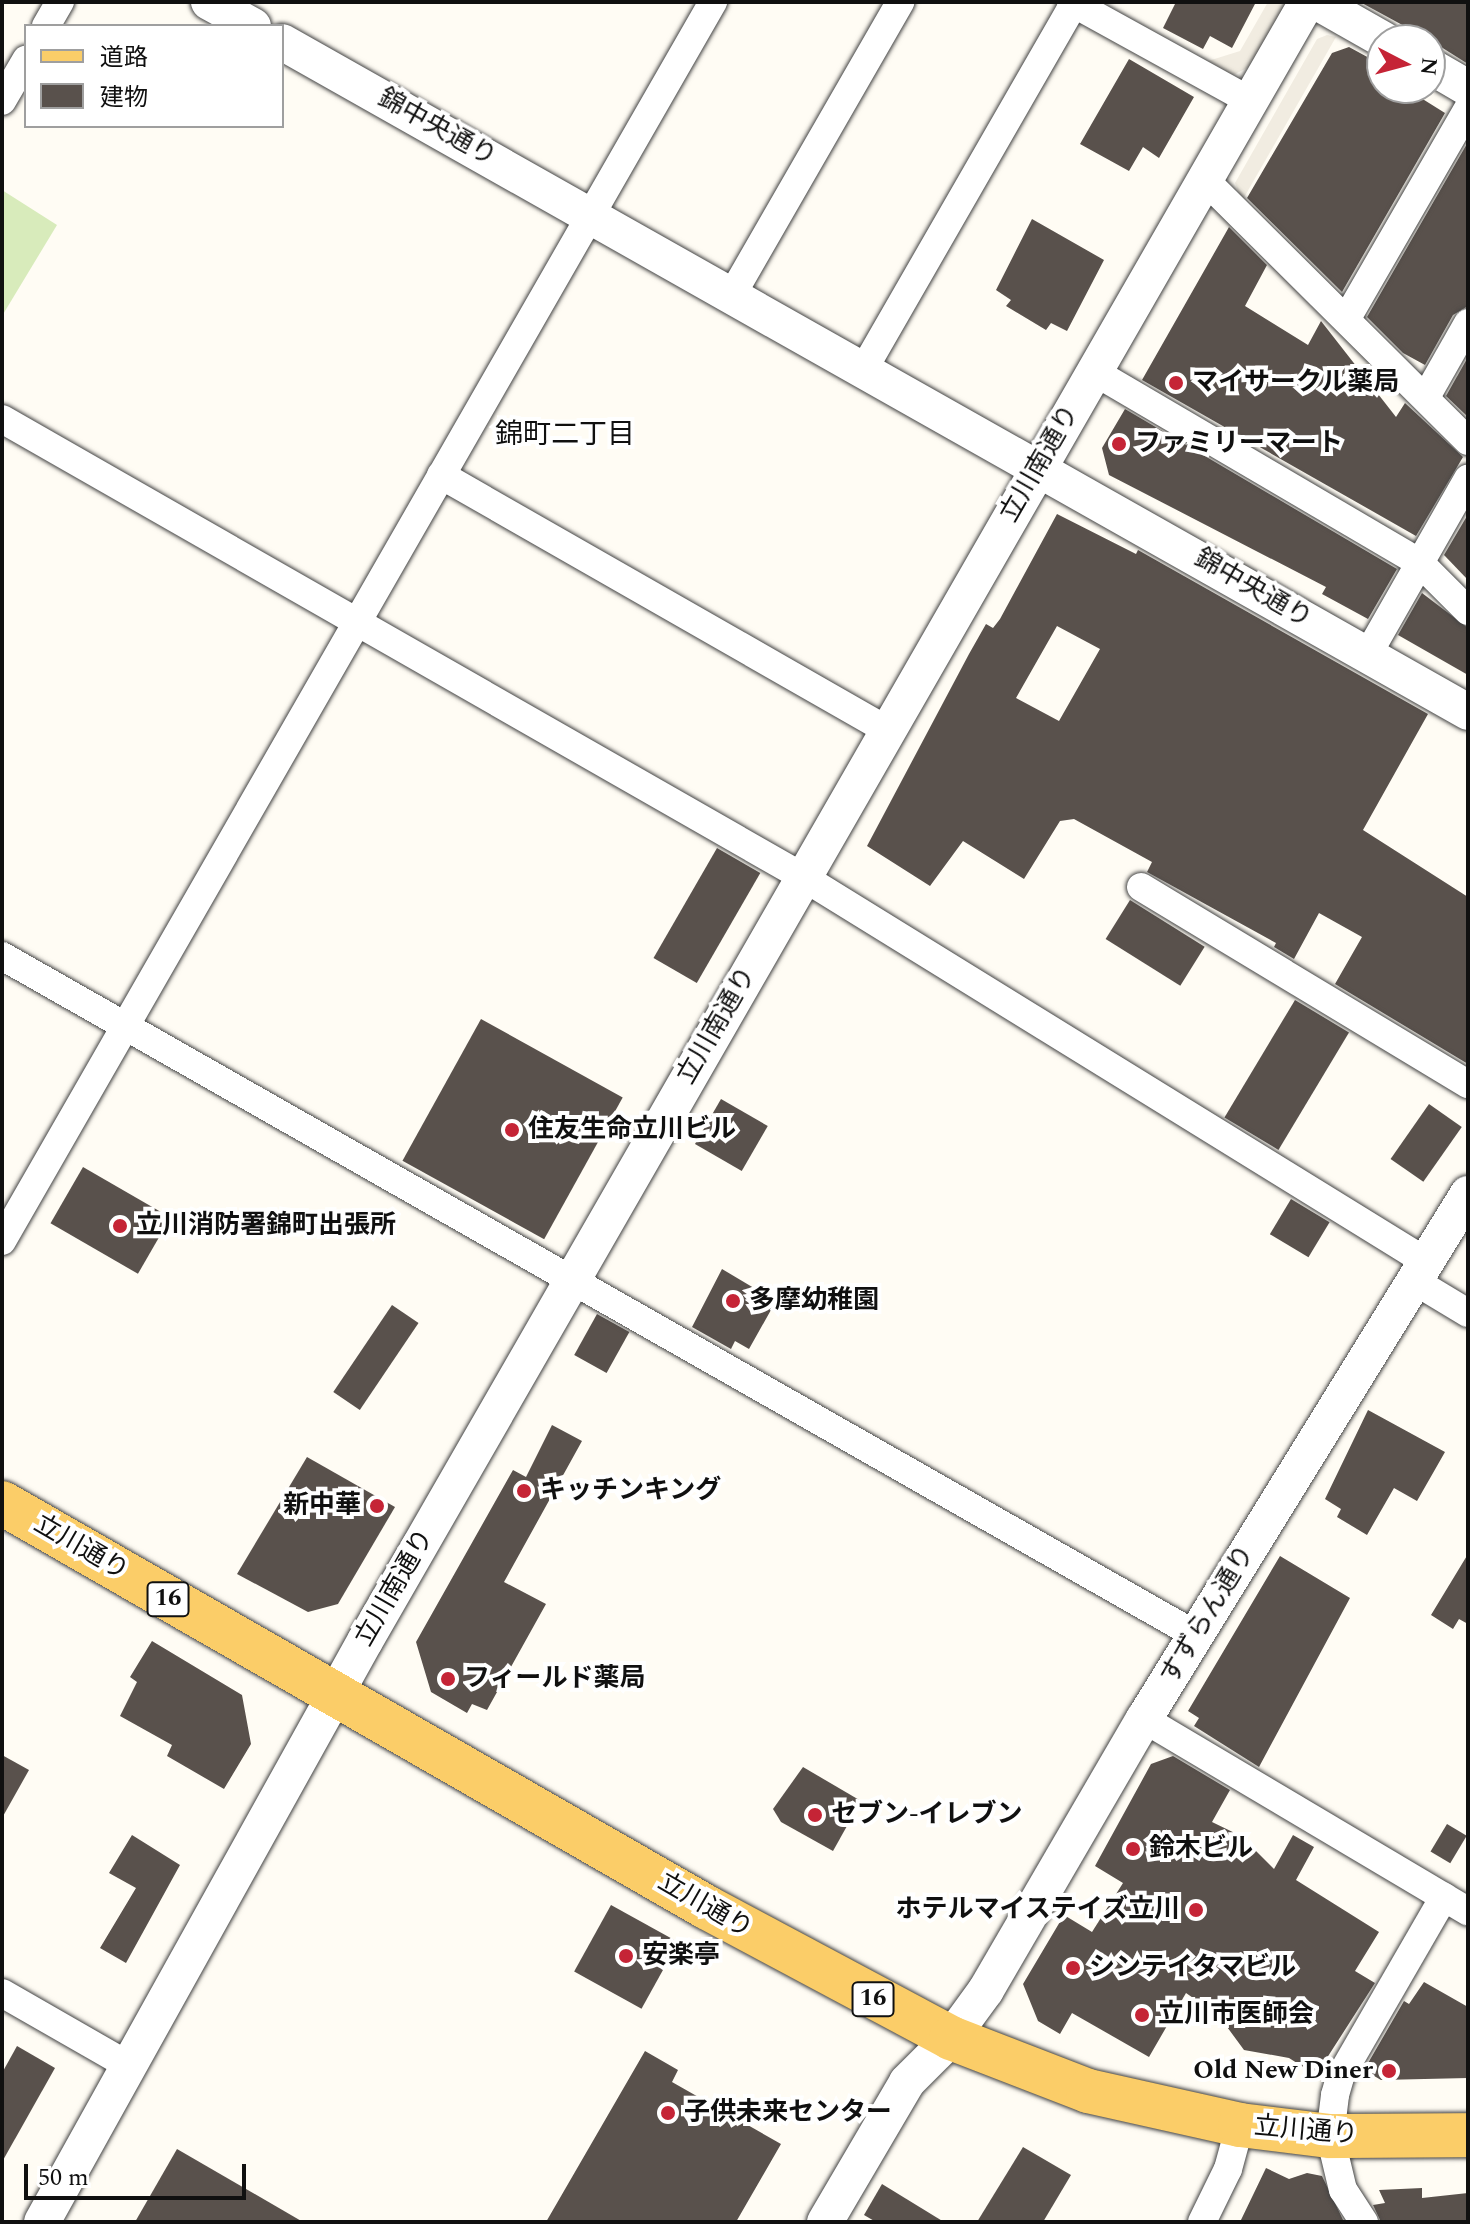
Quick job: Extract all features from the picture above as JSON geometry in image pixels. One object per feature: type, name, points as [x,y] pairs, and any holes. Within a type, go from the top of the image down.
[{"type":"main road","name":"立川通り","points":[[2,1503],[782,1949],[951,2038],[1088,2091],[1240,2125],[1330,2136],[1468,2135]]},
{"type":"street","points":[[47,24],[60,2]]},
{"type":"street","points":[[209,2],[249,17]]},
{"type":"street","points":[[2,1241],[128,1029],[357,620],[713,2]]},
{"type":"street","points":[[733,293],[900,2]]},
{"type":"street","name":"立川南通り","points":[[42,2222],[131,2067],[335,1694],[1307,2]]},
{"type":"street","points":[[1317,2],[1366,30]]},
{"type":"street","points":[[865,367],[1074,3],[1250,101]]},
{"type":"street","name":"錦中央通り","points":[[284,43],[1039,465],[1468,712]]},
{"type":"street","points":[[2,101],[24,63]]},
{"type":"street","points":[[1446,75],[1468,88]]},
{"type":"street","points":[[1347,318],[1468,108]]},
{"type":"street","points":[[1204,179],[1468,441]]},
{"type":"street","points":[[1426,397],[1468,323]]},
{"type":"street","points":[[1093,371],[1420,563],[1468,611]]},
{"type":"street","points":[[2,419],[803,877],[1419,1271],[1468,1313]]},
{"type":"street","points":[[441,475],[887,730]]},
{"type":"street","points":[[1368,654],[1468,479]]},
{"type":"street","points":[[1141,887],[1468,1084]]},
{"type":"street","points":[[2,956],[1196,1635]]},
{"type":"street","name":"すずらん通り","points":[[825,2222],[907,2082],[951,2038],[986,1990],[1144,1719],[1468,1194]]},
{"type":"street","points":[[1144,1719],[1468,1911]]},
{"type":"street","points":[[1364,2222],[1343,2190],[1330,2136],[1340,2077],[1444,1897]]},
{"type":"street","points":[[2,1993],[131,2067]]},
{"type":"street","points":[[1202,2222],[1228,2169],[1240,2125]]},
{"type":"green space","points":[[2,190],[57,225],[2,316]]},
{"type":"shaded area","points":[[1268,2],[1287,2],[1249,67],[1233,75],[1208,61],[1240,51]]},
{"type":"shaded area","points":[[1327,35],[1336,37],[1242,201],[1235,183],[1317,39]]},
{"type":"building","points":[[1176,2],[1256,2],[1232,48],[1210,36],[1203,49],[1163,28]]},
{"type":"building","points":[[1360,2],[1468,2],[1468,64],[1446,50],[1446,24],[1401,24]]},
{"type":"building","points":[[1349,47],[1366,56],[1366,104],[1431,104],[1445,113],[1342,292],[1247,198],[1332,53]]},
{"type":"building","points":[[1129,59],[1194,97],[1159,158],[1143,147],[1129,171],[1080,144]]},
{"type":"building","points":[[1468,142],[1468,306],[1453,315],[1425,365],[1403,353],[1367,317]]},
{"type":"building","points":[[1032,219],[1104,260],[1067,331],[1051,323],[1046,330],[1006,306],[1011,300],[996,290]]},
{"type":"building","points":[[1229,227],[1267,265],[1245,306],[1308,345],[1321,321],[1396,417],[1405,403],[1463,457],[1416,536],[1142,380]]},
{"type":"building","points":[[1468,357],[1468,417],[1446,396]]},
{"type":"building","points":[[1125,409],[1397,569],[1368,619],[1322,594],[1326,587],[1109,475],[1102,448]]},
{"type":"building","points":[[1057,514],[1136,554],[1138,550],[1428,714],[1363,830],[1468,897],[1468,1064],[1335,984],[1362,937],[1319,913],[1294,959],[1274,947],[1276,943],[1147,872],[1152,862],[1074,819],[1060,821],[1024,879],[963,841],[930,886],[867,846],[986,624],[993,628]],"holes":[[[1057,626],[1100,649],[1059,721],[1016,698]]]},
{"type":"building","points":[[1468,517],[1468,580],[1444,555]]},
{"type":"building","points":[[1422,593],[1468,628],[1468,675],[1398,635]]},
{"type":"building","points":[[717,848],[760,873],[697,983],[654,958]]},
{"type":"building","points":[[1130,900],[1205,947],[1180,986],[1106,939]]},
{"type":"building","points":[[1295,1000],[1349,1032],[1278,1150],[1224,1117]]},
{"type":"building","name":"住友生命立川ビル","points":[[481,1019],[623,1098],[544,1239],[402,1161]]},
{"type":"building","points":[[721,1099],[768,1126],[742,1171],[695,1144]]},
{"type":"building","points":[[1429,1104],[1462,1127],[1423,1182],[1391,1159]]},
{"type":"building","points":[[83,1167],[170,1218],[138,1274],[50,1223]]},
{"type":"building","points":[[1291,1199],[1330,1222],[1308,1257],[1270,1234]]},
{"type":"building","points":[[722,1269],[776,1301],[749,1349],[735,1341],[731,1349],[692,1327]]},
{"type":"building","points":[[392,1305],[419,1323],[360,1410],[333,1392]]},
{"type":"building","points":[[597,1314],[629,1332],[607,1373],[574,1355]]},
{"type":"building","points":[[1368,1410],[1445,1452],[1417,1501],[1394,1488],[1367,1535],[1337,1517],[1341,1509],[1325,1499]]},
{"type":"building","points":[[552,1425],[582,1441],[504,1582],[546,1604],[487,1710],[472,1704],[467,1713],[431,1692],[416,1642],[513,1470],[526,1477]]},
{"type":"building","points":[[307,1457],[395,1507],[338,1604],[308,1612],[237,1574]]},
{"type":"building","points":[[1468,1554],[1468,1624],[1459,1619],[1453,1629],[1431,1615]]},
{"type":"building","points":[[1280,1556],[1350,1598],[1259,1767],[1194,1726],[1199,1718],[1188,1711]]},
{"type":"building","points":[[152,1641],[242,1695],[251,1744],[224,1789],[167,1756],[172,1745],[120,1716],[137,1682],[130,1677]]},
{"type":"building","points":[[2,1755],[29,1770],[2,1818]]},
{"type":"building","points":[[1173,1756],[1230,1790],[1212,1822],[1241,1836],[1274,1869],[1293,1835],[1314,1847],[1296,1880],[1379,1932],[1355,1971],[1375,1983],[1316,2075],[1289,2058],[1244,2050],[1219,2016],[1186,1993],[1149,2057],[1072,2013],[1060,2034],[1038,2021],[1023,1984],[1064,1915],[1092,1932],[1123,1883],[1095,1866],[1151,1764]]},
{"type":"building","name":"セブン-イレブン","points":[[803,1767],[861,1801],[833,1851],[781,1822],[773,1809]]},
{"type":"building","points":[[1447,1824],[1467,1836],[1450,1863],[1431,1851]]},
{"type":"building","points":[[132,1835],[180,1865],[126,1963],[100,1948],[136,1888],[109,1873]]},
{"type":"building","name":"安楽亭","points":[[611,1905],[678,1942],[642,2009],[574,1971]]},
{"type":"building","points":[[1424,1982],[1468,2007],[1468,2078],[1381,2080],[1364,2070],[1404,2001],[1409,2004]]},
{"type":"building","points":[[17,2046],[55,2068],[2,2162],[2,2073]]},
{"type":"building","name":"子供未来センター","points":[[645,2051],[678,2070],[672,2082],[781,2144],[736,2222],[546,2222]]},
{"type":"building","points":[[1023,2147],[1071,2175],[1043,2222],[977,2222]]},
{"type":"building","points":[[177,2149],[303,2222],[135,2222]]},
{"type":"building","points":[[1266,2168],[1289,2179],[1307,2173],[1322,2176],[1344,2222],[1240,2222]]},
{"type":"building","points":[[882,2184],[944,2222],[876,2222],[864,2215]]},
{"type":"building","points":[[1422,2188],[1422,2198],[1468,2193],[1468,2222],[1381,2222],[1373,2205],[1385,2203],[1379,2190]]},
{"type":"place","name":"マイサークル薬局","points":[[1176,383]]},
{"type":"place","name":"ファミリーマート","points":[[1119,444]]},
{"type":"place","name":"住友生命立川ビル","points":[[512,1130]]},
{"type":"place","name":"立川消防署錦町出張所","points":[[120,1226]]},
{"type":"place","name":"多摩幼稚園","points":[[733,1301]]},
{"type":"place","name":"キッチンキング","points":[[524,1491]]},
{"type":"place","name":"新中華","points":[[377,1506]]},
{"type":"place","name":"フィールド薬局","points":[[448,1679]]},
{"type":"place","name":"セブン-イレブン","points":[[815,1815]]},
{"type":"place","name":"鈴木ビル","points":[[1133,1849]]},
{"type":"place","name":"ホテルマイステイズ立川","points":[[1196,1910]]},
{"type":"place","name":"安楽亭","points":[[626,1956]]},
{"type":"place","name":"シンテイタマビル","points":[[1073,1968]]},
{"type":"place","name":"立川市医師会","points":[[1142,2015]]},
{"type":"place","name":"Old New Diner","points":[[1389,2071]]},
{"type":"place","name":"子供未来センター","points":[[668,2113]]},
{"type":"district","name":"錦町二丁目","points":[[565,435]]}]
